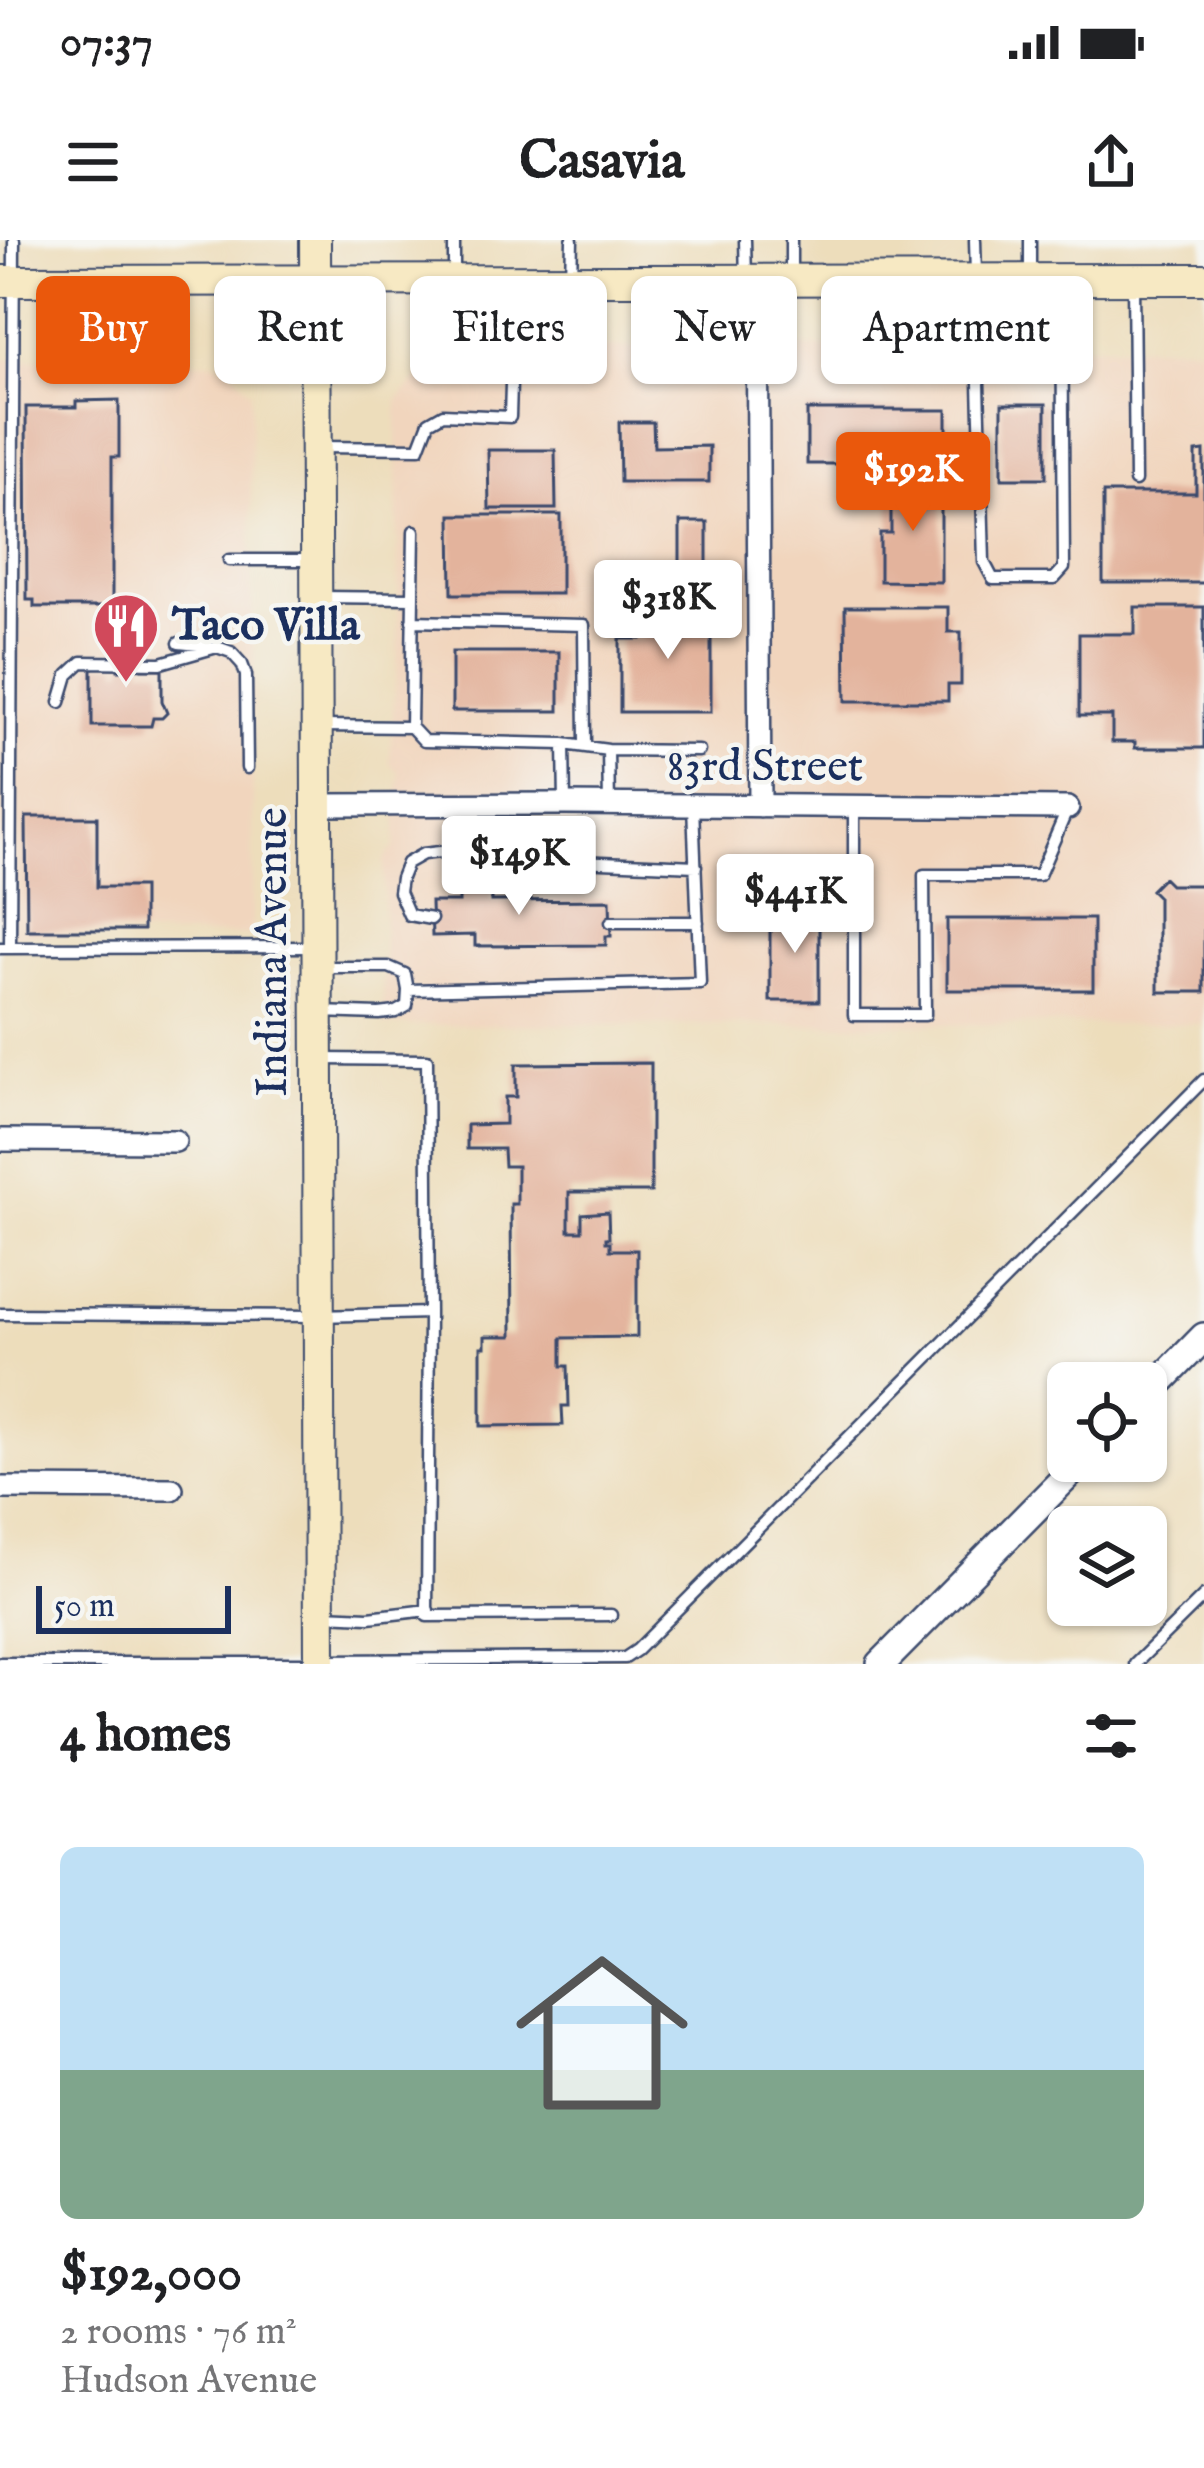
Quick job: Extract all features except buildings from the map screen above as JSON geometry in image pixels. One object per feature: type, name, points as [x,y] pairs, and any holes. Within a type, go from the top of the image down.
[{"type":"main road","name":"Indiana Avenue","points":[[315,240],[316,276]]},
{"type":"main road","points":[[1093,279],[1204,279]]},
{"type":"main road","points":[[7,280],[214,280]]},
{"type":"main road","name":"Indiana Avenue","points":[[317,384],[320,1662]]},
{"type":"street","points":[[754,384],[760,806]]},
{"type":"street","name":"83rd Street","points":[[317,805],[1068,808]]},
{"type":"street","points":[[0,1140],[175,1141]]},
{"type":"street","points":[[1167,1375],[1204,1337]]},
{"type":"street","points":[[881,1664],[1061,1482]]},
{"type":"street","points":[[0,1489],[172,1489]]},
{"type":"lane","points":[[14,240],[7,280],[5,948],[318,957],[389,967],[405,974],[407,1006],[396,1012],[318,1012]]},
{"type":"lane","points":[[454,240],[454,276]]},
{"type":"lane","points":[[571,276],[572,240]]},
{"type":"lane","points":[[745,240],[751,276]]},
{"type":"lane","points":[[791,240],[791,276]]},
{"type":"lane","points":[[975,240],[975,276]]},
{"type":"lane","points":[[1030,240],[1030,276]]},
{"type":"lane","points":[[1133,279],[1135,481]]},
{"type":"lane","points":[[317,447],[419,448],[429,422],[443,414],[510,417],[511,384]]},
{"type":"lane","points":[[978,384],[984,562],[993,579],[1014,581],[1054,579],[1064,568],[1063,384]]},
{"type":"lane","points":[[414,531],[411,727],[424,741],[699,751]]},
{"type":"lane","points":[[230,560],[317,560]]},
{"type":"lane","points":[[317,597],[413,598]]},
{"type":"lane","points":[[412,621],[584,625],[586,747]]},
{"type":"lane","points":[[179,643],[217,647],[231,652],[242,664],[248,769]]},
{"type":"lane","points":[[60,702],[68,675],[82,662],[161,663],[217,647]]},
{"type":"lane","points":[[317,726],[411,727]]},
{"type":"lane","points":[[564,744],[565,804]]},
{"type":"lane","points":[[608,751],[608,805]]},
{"type":"lane","points":[[408,990],[700,983],[693,806]]},
{"type":"lane","points":[[854,807],[854,1015],[926,1015],[924,875],[1040,875],[1068,808]]},
{"type":"lane","points":[[431,919],[409,915],[399,892],[407,863],[423,854],[696,866]]},
{"type":"lane","points":[[611,922],[698,922]]},
{"type":"lane","points":[[319,1059],[427,1060],[427,1616],[611,1615]]},
{"type":"lane","points":[[0,1663],[625,1658],[1204,1080]]},
{"type":"lane","points":[[0,1314],[429,1313]]},
{"type":"lane","points":[[1135,1664],[1204,1596]]},
{"type":"lane","points":[[321,1615],[369,1617],[428,1610]]},
{"type":"shaded area","points":[[1093,346],[1204,346],[1204,1024],[383,1025],[384,859],[395,846],[399,772],[389,763],[398,649],[397,401],[413,384],[607,384],[607,348],[631,348],[631,384],[797,384],[797,347],[821,347],[821,384],[1093,384]]},
{"type":"shaded area","points":[[0,359],[36,360],[36,384],[190,384],[190,362],[214,362],[214,384],[244,384],[251,392],[252,935],[0,935]]},
{"type":"place","name":"Taco Villa","points":[[126,685]]}]
